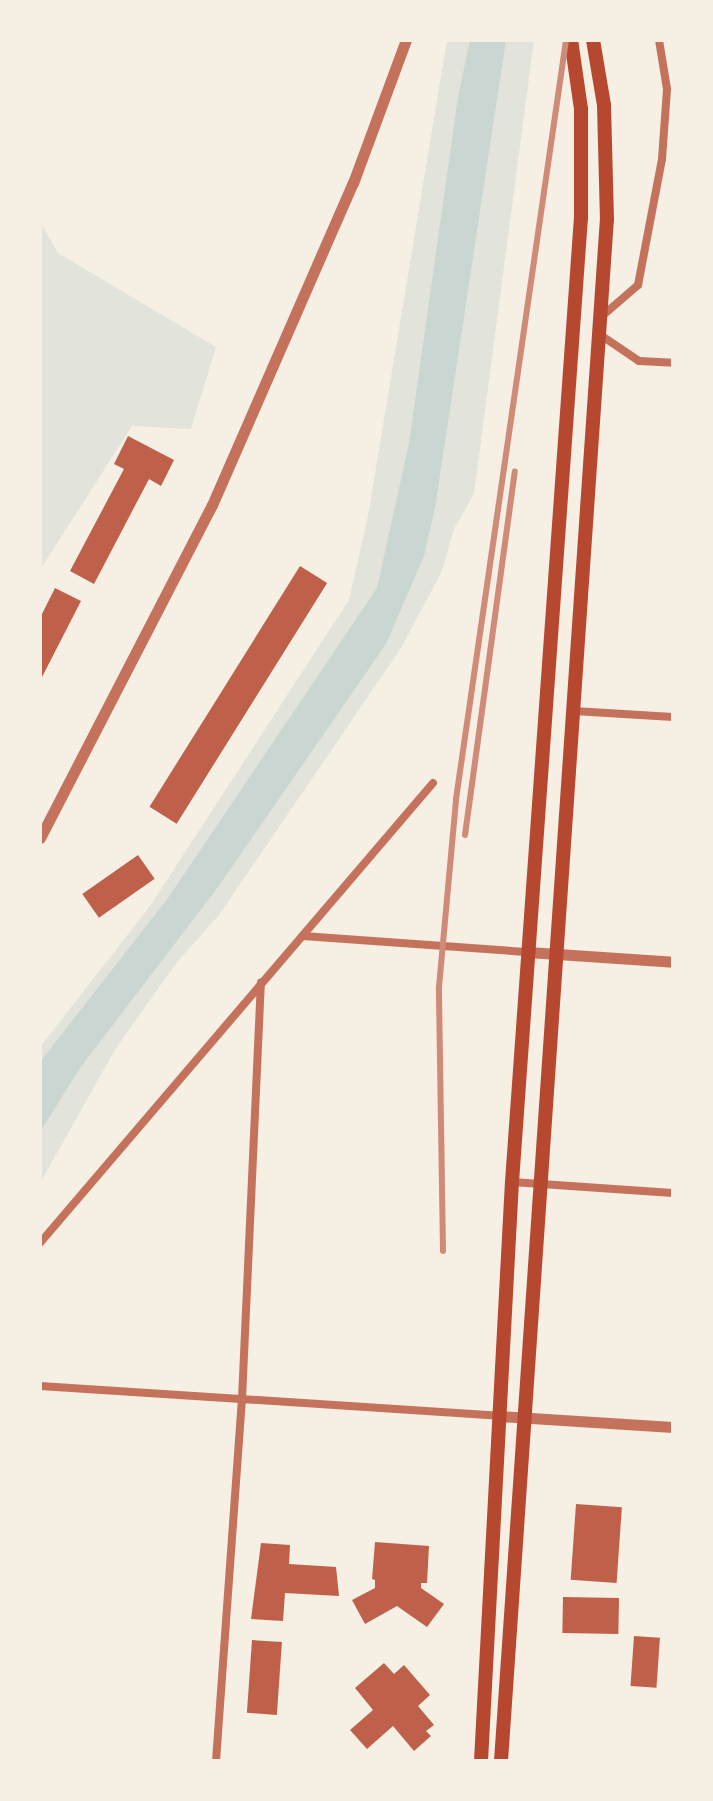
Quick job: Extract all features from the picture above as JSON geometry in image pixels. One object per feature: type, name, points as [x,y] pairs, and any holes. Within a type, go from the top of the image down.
[{"type":"main road","points":[[481,1761],[512,1182],[581,218],[581,109],[571,40]]},
{"type":"main road","points":[[501,1761],[538,1184],[607,220],[604,105],[593,40]]},
{"type":"street","points":[[40,838],[212,505],[353,183],[406,40]]},
{"type":"street","points":[[600,317],[638,285],[662,159],[667,89],[659,40]]},
{"type":"street","points":[[599,334],[639,361],[673,363]]},
{"type":"street","points":[[574,711],[673,717]]},
{"type":"street","points":[[40,1243],[433,783]]},
{"type":"street","points":[[303,936],[673,962]]},
{"type":"street","points":[[216,1761],[242,1399],[261,982]]},
{"type":"street","points":[[512,1182],[673,1193]]},
{"type":"street","points":[[40,1386],[673,1427]]},
{"type":"shaded area","points":[[447,40],[534,40],[474,494],[454,529],[442,571],[401,648],[219,915],[177,962],[116,1048],[40,1183],[40,1047],[150,906],[349,600],[368,516]]},
{"type":"shaded area","points":[[470,40],[506,40],[435,508],[424,556],[386,644],[218,887],[80,1068],[40,1132],[40,1062],[168,898],[377,588],[409,443],[458,97]]},
{"type":"shaded area","points":[[40,222],[58,253],[216,347],[191,429],[132,426],[40,570]]},
{"type":"building","points":[[128,436],[174,460],[161,486],[149,479],[94,584],[70,571],[124,469],[114,464]]},
{"type":"building","points":[[300,566],[327,583],[177,824],[150,807]]},
{"type":"building","points":[[55,588],[81,601],[40,681],[40,618]]},
{"type":"building","points":[[138,855],[155,879],[99,918],[82,894]]},
{"type":"building","points":[[576,1504],[622,1507],[617,1583],[571,1580]]},
{"type":"building","points":[[375,1542],[429,1546],[427,1583],[421,1583],[421,1588],[444,1604],[427,1627],[397,1606],[365,1624],[352,1600],[375,1588],[375,1580],[372,1579]]},
{"type":"building","points":[[261,1543],[290,1545],[289,1564],[336,1567],[339,1596],[285,1593],[283,1621],[251,1619]]},
{"type":"building","points":[[563,1597],[619,1598],[618,1634],[562,1633]]},
{"type":"building","points":[[634,1636],[660,1638],[656,1688],[631,1686]]},
{"type":"building","points":[[252,1640],[282,1642],[277,1715],[247,1713]]},
{"type":"building","points":[[384,1663],[394,1674],[404,1665],[430,1695],[418,1706],[434,1725],[426,1731],[431,1736],[414,1751],[393,1726],[367,1749],[350,1730],[373,1710],[355,1688]]},
{"type":"railway","points":[[443,1251],[439,987],[456,799],[566,40]]},
{"type":"railway","points":[[465,835],[515,471]]}]
